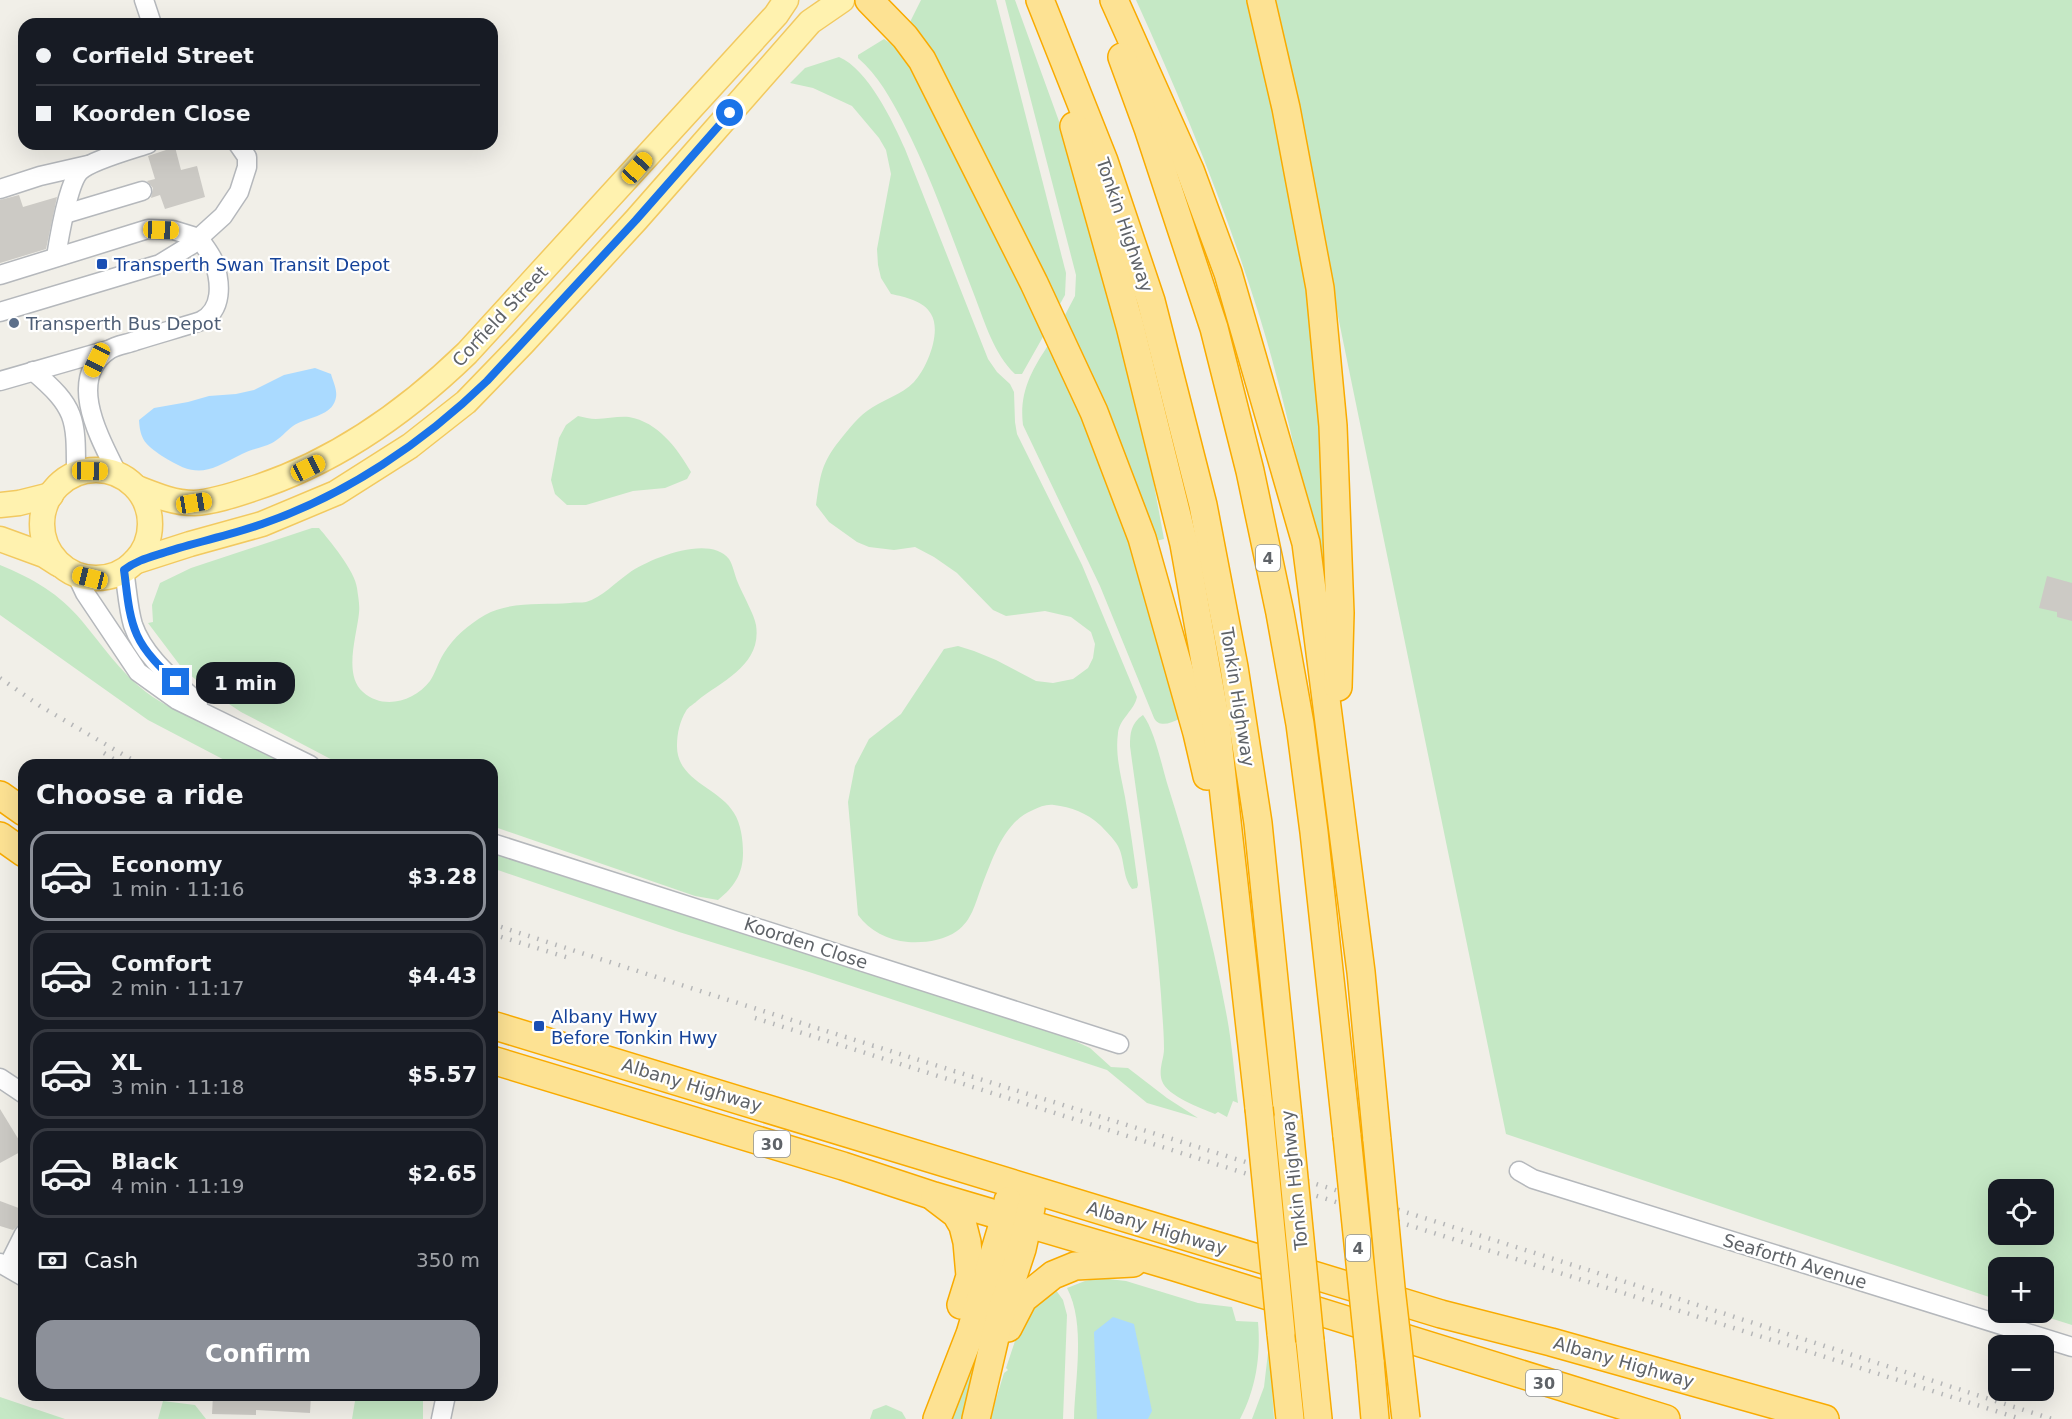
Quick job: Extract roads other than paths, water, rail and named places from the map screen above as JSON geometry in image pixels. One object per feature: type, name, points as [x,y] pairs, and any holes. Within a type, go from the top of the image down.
[{"type":"highway","points":[[869,0],[905,37],[922,60],[1035,283],[1094,412],[1142,538],[1197,733],[1242,942]]},
{"type":"highway","points":[[1040,0],[1130,326],[1184,544],[1216,723],[1242,942],[1289,1416]]},
{"type":"highway","name":"Tonkin Highway","points":[[1040,0],[1104,161],[1151,301],[1203,505],[1234,667],[1258,824],[1318,1419]]},
{"type":"highway","name":"4","points":[[1101,0],[1148,128],[1214,328],[1250,471],[1280,613],[1300,724],[1347,1136],[1375,1419]]},
{"type":"highway","points":[[1114,0],[1190,170],[1228,273],[1306,543],[1361,972],[1391,1288],[1406,1419]]},
{"type":"highway","points":[[1261,0],[1286,108],[1320,288],[1333,426],[1340,613],[1336,778]]},
{"type":"highway","points":[[0,795],[18,808]]},
{"type":"highway","points":[[0,836],[18,849]]},
{"type":"highway","name":"Albany Highway","points":[[498,1027],[1441,1314],[1551,1342],[1820,1418]]},
{"type":"highway","name":"Albany Highway","points":[[498,1062],[1666,1419]]},
{"type":"highway","points":[[938,1415],[1016,1221],[1023,1187]]},
{"type":"highway","points":[[934,1196],[956,1214],[963,1226],[970,1276],[949,1349],[938,1415]]},
{"type":"highway","points":[[976,1419],[1000,1316],[1022,1250],[1016,1221]]},
{"type":"highway","points":[[989,1364],[1023,1299],[1053,1275],[1075,1266],[1123,1262],[1175,1267]]},
{"type":"main road","name":"Corfield Street","points":[[127,482],[168,500],[194,503],[229,497],[266,485],[315,464],[368,434],[392,417],[435,383],[467,353],[776,15],[786,0]]},
{"type":"main road","name":"Corfield Street","points":[[129,566],[190,544],[262,524],[336,493],[410,446],[458,408],[487,381],[636,220],[810,22],[842,0]]},
{"type":"main road","points":[[0,539],[44,555],[68,570],[90,578],[104,578],[129,566],[144,549],[149,534],[150,518],[145,502],[127,482],[97,471],[76,474],[67,479],[51,495],[44,512],[43,531],[48,548],[68,570]]},
{"type":"main road","points":[[0,505],[51,495]]},
{"type":"street","points":[[144,0],[150,18]]},
{"type":"street","points":[[0,189],[40,176],[88,165],[131,150]]},
{"type":"street","points":[[0,312],[159,264],[195,242],[230,207],[244,181],[247,158],[242,150]]},
{"type":"street","points":[[56,257],[75,178],[88,165]]},
{"type":"street","points":[[65,214],[142,191]]},
{"type":"street","points":[[0,275],[148,229],[173,230],[195,242],[214,262],[219,297],[213,313],[201,321],[0,381]]},
{"type":"street","points":[[110,349],[97,360],[89,377],[87,392],[98,437],[127,482]]},
{"type":"street","points":[[33,372],[62,397],[74,421],[76,474]]},
{"type":"street","points":[[129,566],[132,623],[138,638],[159,666],[210,715]]},
{"type":"street","points":[[68,570],[138,672],[177,700],[298,759]]},
{"type":"street","name":"Koorden Close","points":[[498,845],[1119,1044]]},
{"type":"street","points":[[1,1080],[18,1090]]},
{"type":"street","name":"Seaforth Avenue","points":[[1519,1171],[1533,1179],[2072,1347]]},
{"type":"street","points":[[18,1243],[4,1264],[18,1273]]},
{"type":"street","points":[[441,1419],[445,1401]]},
{"type":"water","points":[[315,368],[331,374],[336,393],[335,401],[329,409],[293,426],[272,443],[245,452],[211,469],[194,470],[174,463],[156,452],[142,437],[139,420],[154,408],[209,396],[254,390],[284,375]]},
{"type":"water","points":[[1113,1317],[1134,1324],[1152,1411],[1148,1419],[1097,1419],[1094,1332]]},
{"type":"railway","points":[[0,678],[40,706],[131,759]]},
{"type":"railway","points":[[104,753],[114,759]]},
{"type":"railway","points":[[498,926],[2052,1419]]},
{"type":"railway","points":[[498,936],[572,959]]},
{"type":"railway","points":[[755,1018],[2021,1419]]},
{"type":"place","name":"Transperth Swan Transit Depot","points":[[102,264]]},
{"type":"place","name":"Transperth Bus Depot","points":[[14,323]]},
{"type":"place","name":"Albany Hwy Before Tonkin Hwy","points":[[539,1026]]}]
